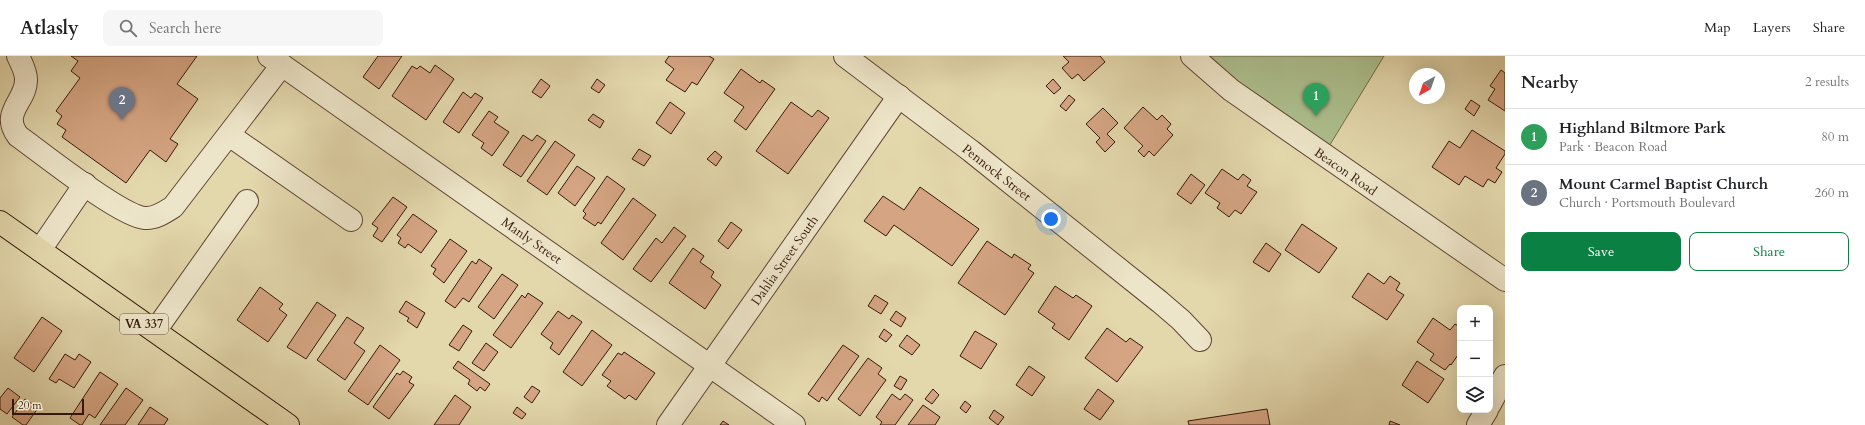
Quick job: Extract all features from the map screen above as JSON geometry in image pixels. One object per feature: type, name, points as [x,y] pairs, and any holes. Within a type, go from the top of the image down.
[{"type":"main road","name":"VA 337","points":[[0,222],[288,425]]},
{"type":"street","points":[[18,56],[26,79],[24,88],[14,107],[10,121],[13,130],[18,136],[118,208],[144,218],[160,215],[173,207],[229,135],[276,61]]},
{"type":"street","name":"Pennock Street","points":[[845,56],[971,151],[1160,302],[1181,320],[1200,340]]},
{"type":"street","name":"Beacon Road","points":[[1192,56],[1231,90],[1505,280]]},
{"type":"street","name":"Manly Street","points":[[276,61],[794,425]]},
{"type":"street","name":"Dahlia Street South","points":[[668,425],[899,96]]},
{"type":"street","points":[[229,135],[351,220]]},
{"type":"street","points":[[40,250],[85,184]]},
{"type":"street","points":[[155,332],[247,201]]},
{"type":"street","points":[[1493,398],[1505,376]]},
{"type":"street","points":[[1478,425],[1484,413]]},
{"type":"green space","points":[[1210,56],[1384,56],[1328,148],[1240,84]]},
{"type":"building","points":[[71,56],[197,56],[177,84],[198,99],[170,139],[178,144],[166,162],[150,150],[126,183],[62,137],[66,130],[57,124],[62,116],[56,111],[80,78],[71,71],[78,61]]},
{"type":"building","points":[[378,56],[402,56],[379,89],[363,77]]},
{"type":"building","points":[[669,56],[709,56],[714,59],[697,85],[692,82],[685,92],[666,80],[674,69],[665,62]]},
{"type":"building","points":[[1063,56],[1100,56],[1105,62],[1084,81],[1078,74],[1072,79],[1062,68],[1069,62]]},
{"type":"building","points":[[435,65],[454,79],[426,120],[392,96],[412,66],[417,69],[420,66],[430,73]]},
{"type":"building","points":[[741,69],[760,83],[762,80],[775,89],[746,130],[734,121],[744,107],[724,93]]},
{"type":"building","points":[[1501,70],[1505,73],[1505,111],[1488,100],[1495,89],[1490,86]]},
{"type":"building","points":[[541,79],[550,86],[541,98],[532,92]]},
{"type":"building","points":[[597,79],[605,85],[599,93],[591,88]]},
{"type":"building","points":[[1053,79],[1061,88],[1054,94],[1046,86]]},
{"type":"building","points":[[463,92],[471,98],[475,93],[483,98],[459,133],[443,122]]},
{"type":"building","points":[[1069,95],[1075,100],[1066,111],[1060,106]]},
{"type":"building","points":[[1471,100],[1480,106],[1474,116],[1465,109]]},
{"type":"building","points":[[670,102],[685,113],[671,134],[656,123]]},
{"type":"building","points":[[791,102],[812,117],[818,110],[829,118],[788,174],[756,151]]},
{"type":"building","points":[[1143,107],[1157,120],[1162,115],[1171,124],[1167,129],[1173,135],[1154,156],[1149,151],[1144,157],[1138,151],[1143,146],[1124,128]]},
{"type":"building","points":[[1103,108],[1118,123],[1107,134],[1115,142],[1105,152],[1096,142],[1100,138],[1086,124]]},
{"type":"building","points":[[489,111],[498,117],[494,122],[509,132],[492,156],[481,148],[484,143],[472,135]]},
{"type":"building","points":[[593,114],[604,121],[600,128],[588,120]]},
{"type":"building","points":[[1472,130],[1505,151],[1505,154],[1496,168],[1502,172],[1495,183],[1488,179],[1483,187],[1465,176],[1459,185],[1432,167],[1449,141],[1460,148]]},
{"type":"building","points":[[523,135],[532,141],[537,135],[546,141],[521,177],[503,165]]},
{"type":"building","points":[[555,141],[575,155],[547,195],[527,181]]},
{"type":"building","points":[[639,149],[651,156],[644,166],[632,159]]},
{"type":"building","points":[[715,151],[722,157],[716,166],[707,159]]},
{"type":"building","points":[[577,166],[595,178],[575,206],[558,193]]},
{"type":"building","points":[[1222,169],[1238,180],[1243,174],[1251,180],[1247,186],[1257,192],[1241,214],[1235,210],[1229,217],[1217,208],[1220,203],[1205,193]]},
{"type":"building","points":[[1191,174],[1205,185],[1191,204],[1177,194]]},
{"type":"building","points":[[607,176],[625,189],[601,224],[598,222],[595,226],[583,218],[586,214],[583,211]]},
{"type":"building","points":[[920,187],[979,229],[952,266],[894,225],[886,236],[864,221],[883,196],[904,210]]},
{"type":"building","points":[[393,197],[407,207],[382,242],[373,236],[378,228],[372,224]]},
{"type":"building","points":[[633,198],[656,215],[623,260],[601,243]]},
{"type":"building","points":[[413,214],[437,231],[421,253],[408,244],[405,248],[398,243],[401,238],[397,235]]},
{"type":"building","points":[[731,222],[742,230],[728,249],[718,241]]},
{"type":"building","points":[[1302,224],[1337,248],[1319,273],[1285,250]]},
{"type":"building","points":[[674,227],[686,236],[651,282],[633,269],[656,238],[662,243]]},
{"type":"building","points":[[450,239],[467,251],[444,283],[433,274],[436,269],[431,266]]},
{"type":"building","points":[[987,241],[1012,258],[1014,254],[1031,265],[1028,269],[1034,273],[1005,315],[958,283]]},
{"type":"building","points":[[1266,243],[1281,254],[1269,272],[1253,262]]},
{"type":"building","points":[[693,248],[704,256],[700,262],[714,272],[711,277],[721,285],[705,309],[669,283]]},
{"type":"building","points":[[479,259],[492,268],[469,302],[463,298],[455,308],[445,301],[472,261],[476,264]]},
{"type":"building","points":[[1368,273],[1384,284],[1390,276],[1400,283],[1396,290],[1404,295],[1387,320],[1352,297]]},
{"type":"building","points":[[502,274],[518,285],[494,319],[478,307]]},
{"type":"building","points":[[1055,286],[1073,298],[1076,295],[1092,306],[1069,340],[1052,328],[1055,324],[1038,312]]},
{"type":"building","points":[[260,287],[283,304],[279,309],[287,315],[268,342],[237,320]]},
{"type":"building","points":[[528,293],[543,303],[511,348],[493,335],[522,295],[525,298]]},
{"type":"building","points":[[875,295],[888,303],[881,314],[868,306]]},
{"type":"building","points":[[406,301],[425,313],[417,328],[407,321],[409,318],[399,312]]},
{"type":"building","points":[[317,302],[336,315],[306,359],[287,347]]},
{"type":"building","points":[[558,311],[569,319],[572,315],[582,322],[559,355],[550,348],[553,343],[541,334]]},
{"type":"building","points":[[896,311],[906,318],[901,327],[890,320]]},
{"type":"building","points":[[42,317],[62,331],[34,372],[14,358]]},
{"type":"building","points":[[347,317],[364,328],[354,343],[365,351],[345,380],[317,360]]},
{"type":"building","points":[[1433,318],[1450,330],[1455,324],[1457,325],[1457,356],[1451,365],[1450,364],[1445,370],[1430,360],[1434,354],[1417,342]]},
{"type":"building","points":[[463,325],[472,331],[459,351],[449,345]]},
{"type":"building","points":[[1107,328],[1126,342],[1130,338],[1143,347],[1117,382],[1085,358]]},
{"type":"building","points":[[884,329],[892,335],[886,342],[879,337]]},
{"type":"building","points":[[592,330],[612,345],[582,386],[563,372]]},
{"type":"building","points":[[975,331],[997,344],[981,369],[960,356]]},
{"type":"building","points":[[907,335],[920,345],[912,355],[899,346]]},
{"type":"building","points":[[486,343],[498,352],[484,371],[472,363]]},
{"type":"building","points":[[380,345],[400,360],[368,405],[348,391]]},
{"type":"building","points":[[843,345],[859,356],[827,401],[822,397],[819,402],[808,394]]},
{"type":"building","points":[[624,352],[655,373],[636,400],[629,395],[625,399],[607,386],[611,381],[602,375],[618,353],[622,355]]},
{"type":"building","points":[[65,354],[75,360],[79,354],[91,362],[74,388],[59,379],[56,383],[49,379]]},
{"type":"building","points":[[868,358],[882,368],[878,374],[886,380],[860,416],[838,399]]},
{"type":"building","points":[[458,361],[490,384],[485,391],[480,387],[477,391],[468,384],[470,380],[453,368]]},
{"type":"building","points":[[1417,361],[1444,379],[1428,403],[1402,385]]},
{"type":"building","points":[[1029,366],[1045,377],[1032,396],[1016,385]]},
{"type":"building","points":[[403,371],[412,377],[409,382],[414,385],[389,419],[373,407],[397,373],[400,375]]},
{"type":"building","points":[[100,372],[118,384],[95,418],[89,414],[82,425],[80,425],[70,418]]},
{"type":"building","points":[[900,376],[907,380],[901,390],[894,386]]},
{"type":"building","points":[[532,386],[540,391],[532,403],[524,397]]},
{"type":"building","points":[[8,388],[20,397],[7,414],[0,409],[0,398]]},
{"type":"building","points":[[126,388],[143,400],[125,425],[100,425]]},
{"type":"building","points":[[933,389],[939,395],[932,404],[925,399]]},
{"type":"building","points":[[1098,389],[1114,401],[1100,420],[1084,409]]},
{"type":"building","points":[[892,394],[900,400],[905,394],[913,400],[895,425],[880,425],[882,422],[876,417]]},
{"type":"building","points":[[455,395],[471,407],[459,425],[434,425]]},
{"type":"building","points":[[25,399],[38,408],[26,425],[23,425],[12,417]]},
{"type":"building","points":[[965,401],[971,406],[966,413],[960,408]]},
{"type":"building","points":[[923,405],[940,417],[935,425],[908,425]]},
{"type":"building","points":[[150,407],[168,419],[164,425],[138,425]]},
{"type":"building","points":[[517,407],[526,414],[522,419],[513,413]]},
{"type":"building","points":[[1267,409],[1270,425],[1189,425],[1188,421]]},
{"type":"building","points":[[994,410],[1004,417],[998,425],[989,418]]},
{"type":"building","points":[[723,421],[729,425],[720,425]]},
{"type":"building","points":[[1390,421],[1400,425],[1389,425]]},
{"type":"place","name":"Highland Biltmore Park","points":[[1316,116]]},
{"type":"place","name":"Mount Carmel Baptist Church","points":[[122,120]]}]
